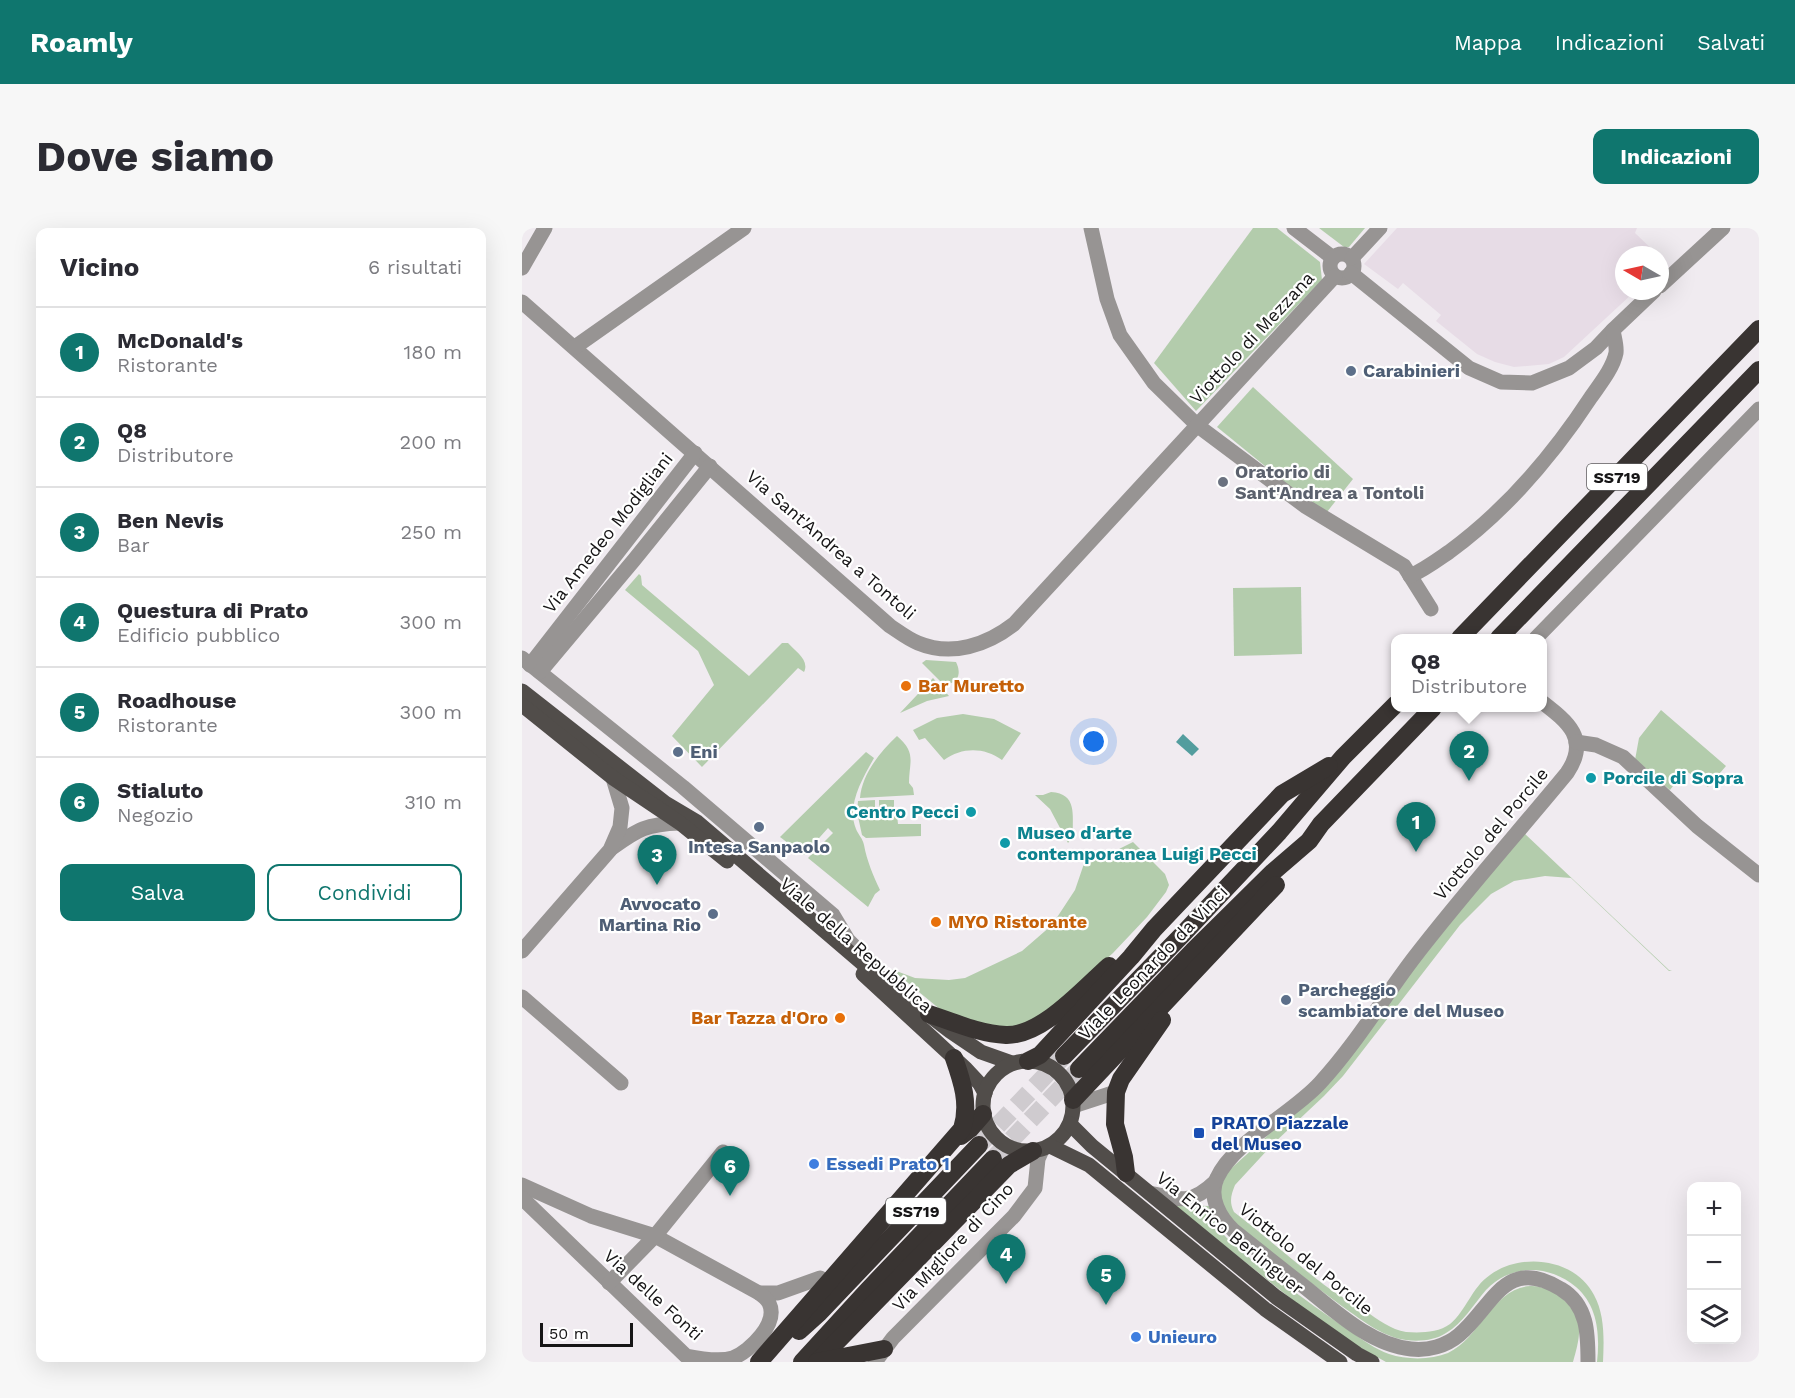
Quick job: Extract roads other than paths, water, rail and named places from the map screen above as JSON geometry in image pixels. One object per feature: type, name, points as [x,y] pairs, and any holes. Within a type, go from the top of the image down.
[{"type":"highway","name":"SS719","points":[[1465,634],[1759,329]]},
{"type":"highway","name":"SS719","points":[[1504,634],[1759,370]]},
{"type":"highway","name":"Viale Leonardo da Vinci","points":[[1064,1056],[1182,935],[1271,840],[1343,757],[1391,708]]},
{"type":"highway","name":"Viale Leonardo da Vinci","points":[[1079,1069],[1209,935],[1309,840],[1321,824],[1429,712]]},
{"type":"highway","points":[[1020,1062],[1041,1054],[1131,957],[1152,931],[1282,794],[1343,757]]},
{"type":"highway","points":[[1073,1103],[1286,874],[1309,840]]},
{"type":"highway","points":[[922,1008],[995,1034],[1005,1035],[1025,1031],[1055,1014],[1114,961],[1152,931]]},
{"type":"highway","points":[[1126,1173],[1125,1157],[1115,1124],[1116,1092],[1121,1079],[1157,1026],[1226,939]]},
{"type":"highway","points":[[761,1362],[962,1129],[966,1109],[964,1088],[954,1058]]},
{"type":"highway","points":[[949,1145],[970,1129],[983,1114]]},
{"type":"highway","name":"SS719","points":[[761,1362],[819,1314],[979,1145]]},
{"type":"highway","points":[[817,1362],[1009,1165],[1042,1149]]},
{"type":"highway","name":"SS719","points":[[802,1362],[993,1159]]},
{"type":"highway","points":[[817,1362],[880,1355]]},
{"type":"main road","name":"Viale della Repubblica","points":[[522,691],[665,803],[697,822],[868,968],[973,1047],[1020,1062]]},
{"type":"main road","name":"Viale della Repubblica","points":[[524,708],[612,778],[680,823],[805,923],[954,1058],[976,1080],[985,1093]]},
{"type":"main road","points":[[1020,1062],[1046,1064],[1060,1074],[1068,1086],[1073,1103],[1070,1124],[1065,1133],[1042,1149],[1011,1148],[998,1141],[988,1128],[983,1114],[985,1093],[992,1077],[998,1071],[1020,1062]]},
{"type":"main road","name":"Via Enrico Berlinguer","points":[[1070,1124],[1084,1139],[1276,1297],[1372,1362]]},
{"type":"main road","name":"Via Enrico Berlinguer","points":[[1042,1149],[1089,1165],[1265,1309],[1340,1362]]},
{"type":"street","points":[[522,267],[545,228]]},
{"type":"street","points":[[575,347],[744,228]]},
{"type":"street","points":[[1091,228],[1107,299],[1120,335],[1154,383],[1197,426],[1305,506],[1404,566],[1431,609]]},
{"type":"street","points":[[1294,228],[1333,258],[1342,254],[1352,266],[1469,368],[1501,382],[1532,382],[1569,368],[1596,348],[1644,300]]},
{"type":"street","points":[[1352,266],[1380,228]]},
{"type":"street","points":[[1669,278],[1723,228]]},
{"type":"street","name":"Viottolo di Mezzana","points":[[1333,258],[1330,269],[1335,276],[1344,277],[1352,266]]},
{"type":"street","name":"Viottolo di Mezzana","points":[[1197,426],[1335,276]]},
{"type":"street","name":"Via Sant'Andrea a Tontoli","points":[[522,302],[890,626],[919,644],[952,649],[963,648],[986,642],[1014,624],[1197,426]]},
{"type":"street","points":[[1410,576],[1422,571],[1471,536],[1527,479],[1578,416],[1606,373],[1616,352],[1612,330]]},
{"type":"street","points":[[1541,634],[1759,409]]},
{"type":"street","name":"Via Amedeo Modigliani","points":[[531,665],[695,453]]},
{"type":"street","name":"Via Amedeo Modigliani","points":[[531,665],[710,466]]},
{"type":"street","points":[[670,485],[685,496]]},
{"type":"street","name":"Viale della Repubblica","points":[[531,665],[683,787],[833,915],[848,940],[922,1008]]},
{"type":"street","points":[[1547,706],[1570,724],[1575,742],[1592,743],[1623,757],[1697,826],[1759,875]]},
{"type":"street","name":"Viottolo del Porcile","points":[[1575,742],[1574,761],[1567,773],[1422,949],[1340,1060],[1293,1108],[1264,1129],[1229,1160],[1215,1182],[1215,1200],[1217,1208],[1234,1231],[1340,1314],[1379,1340],[1410,1349],[1444,1344],[1459,1335],[1508,1283],[1530,1278],[1544,1280],[1574,1299],[1585,1320],[1588,1362]]},
{"type":"street","points":[[610,850],[620,827],[622,808],[612,778]]},
{"type":"street","points":[[522,951],[610,850],[641,828],[680,823]]},
{"type":"street","points":[[522,997],[621,1083]]},
{"type":"street","points":[[1073,1103],[1116,1092]]},
{"type":"street","name":"Via Migliore di Cino","points":[[880,1355],[1014,1216],[1035,1188],[1038,1159],[1042,1149]]},
{"type":"street","points":[[609,1283],[655,1236],[723,1152],[735,1160]]},
{"type":"street","points":[[1150,1193],[1176,1199],[1191,1198],[1202,1194],[1215,1182]]},
{"type":"street","points":[[522,1185],[591,1216],[655,1236],[759,1293],[778,1293],[820,1278],[830,1282]]},
{"type":"street","name":"Via delle Fonti","points":[[522,1198],[686,1356],[708,1361],[732,1359],[756,1342],[767,1326],[771,1314],[769,1303],[759,1293]]},
{"type":"street","points":[[1577,1362],[1588,1341]]},
{"type":"water","points":[[1183,734],[1199,749],[1192,756],[1176,742]]},
{"type":"tunnel","points":[[979,1145],[1064,1056]]},
{"type":"tunnel","points":[[993,1159],[1079,1069]]},
{"type":"place","name":"Carabinieri","points":[[1351,371]]},
{"type":"place","name":"Oratorio di Sant'Andrea a Tontoli","points":[[1223,482]]},
{"type":"place","name":"Bar Muretto","points":[[906,686]]},
{"type":"place","name":"Eni","points":[[678,752]]},
{"type":"place","name":"Porcile di Sopra","points":[[1591,778]]},
{"type":"place","name":"Q8","points":[[1469,781]]},
{"type":"place","name":"Centro Pecci","points":[[971,812]]},
{"type":"place","name":"Intesa Sanpaolo","points":[[759,827]]},
{"type":"place","name":"Museo d'arte contemporanea Luigi Pecci","points":[[1005,843]]},
{"type":"place","name":"McDonald's","points":[[1416,852]]},
{"type":"place","name":"Ben Nevis","points":[[657,885]]},
{"type":"place","name":"Avvocato Martina Rio","points":[[713,914]]},
{"type":"place","name":"MYO Ristorante","points":[[936,922]]},
{"type":"place","name":"Parcheggio scambiatore del Museo","points":[[1286,1000]]},
{"type":"place","name":"Bar Tazza d'Oro","points":[[840,1018]]},
{"type":"place","name":"PRATO Piazzale del Museo","points":[[1199,1133]]},
{"type":"place","name":"Essedi Prato 1","points":[[814,1164]]},
{"type":"place","name":"Stialuto","points":[[730,1196]]},
{"type":"place","name":"Questura di Prato","points":[[1006,1284]]},
{"type":"place","name":"Roadhouse","points":[[1106,1305]]},
{"type":"place","name":"Unieuro","points":[[1136,1337]]}]
